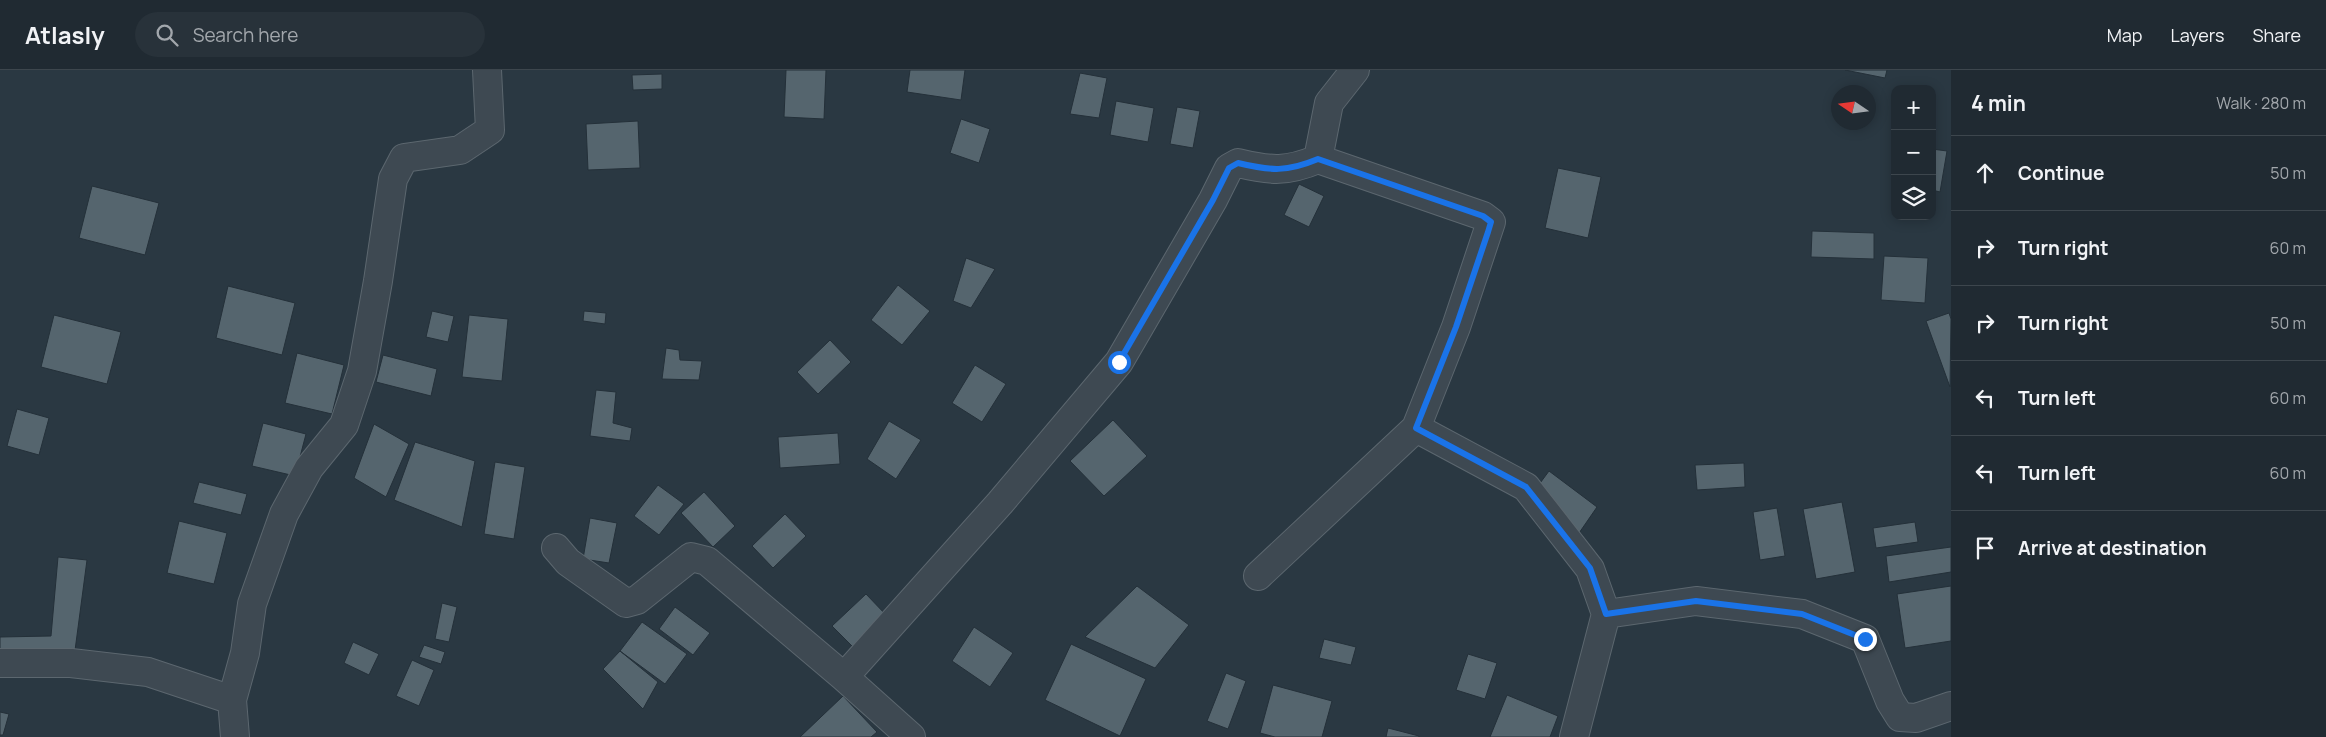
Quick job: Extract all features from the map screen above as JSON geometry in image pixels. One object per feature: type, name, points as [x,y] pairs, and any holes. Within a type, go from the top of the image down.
[{"type":"street","points":[[235,737],[232,700],[245,652],[252,604],[284,514],[309,468],[344,425],[362,371],[393,179],[404,158],[460,150],[490,130],[487,70]]},
{"type":"street","points":[[1318,159],[1329,103],[1355,70]]},
{"type":"street","points":[[844,677],[1000,503],[1119,362],[1213,200],[1229,168],[1238,163],[1266,170],[1298,168],[1318,159],[1483,216],[1491,222],[1456,327],[1416,428],[1258,576]]},
{"type":"street","points":[[1416,428],[1526,487],[1590,568],[1606,614],[1574,737]]},
{"type":"street","points":[[556,548],[568,562],[626,603],[637,600],[691,557],[707,561],[844,677],[911,737]]},
{"type":"street","points":[[1606,614],[1696,601],[1802,614],[1865,639],[1890,700],[1900,717],[1916,718],[1951,706]]},
{"type":"street","points":[[0,663],[71,663],[148,672],[232,700]]},
{"type":"building","points":[[786,70],[826,70],[824,119],[784,117]]},
{"type":"building","points":[[910,70],[965,70],[961,100],[907,92]]},
{"type":"building","points":[[1845,70],[1887,70],[1885,78]]},
{"type":"building","points":[[1080,73],[1107,78],[1099,118],[1070,114]]},
{"type":"building","points":[[662,74],[662,89],[633,90],[632,75]]},
{"type":"building","points":[[1116,101],[1154,108],[1148,142],[1110,135]]},
{"type":"building","points":[[1177,107],[1200,111],[1193,148],[1170,144]]},
{"type":"building","points":[[961,119],[990,129],[979,163],[950,153]]},
{"type":"building","points":[[638,121],[640,168],[588,170],[586,124]]},
{"type":"building","points":[[1936,150],[1947,151],[1940,192],[1936,191]]},
{"type":"building","points":[[1558,168],[1601,177],[1588,238],[1545,228]]},
{"type":"building","points":[[1299,184],[1324,196],[1309,227],[1284,215]]},
{"type":"building","points":[[92,186],[159,203],[145,255],[79,238]]},
{"type":"building","points":[[1812,231],[1874,233],[1874,259],[1811,257]]},
{"type":"building","points":[[1884,256],[1928,258],[1925,303],[1881,300]]},
{"type":"building","points":[[966,258],[995,269],[971,308],[953,301]]},
{"type":"building","points":[[898,285],[930,311],[902,345],[871,320]]},
{"type":"building","points":[[228,286],[295,303],[282,355],[216,338]]},
{"type":"building","points":[[432,311],[454,316],[448,342],[426,337]]},
{"type":"building","points":[[584,311],[606,313],[605,324],[583,321]]},
{"type":"building","points":[[1949,313],[1951,319],[1950,387],[1926,321]]},
{"type":"building","points":[[54,315],[121,332],[107,384],[41,367]]},
{"type":"building","points":[[469,315],[508,319],[502,381],[462,377]]},
{"type":"building","points":[[830,340],[851,362],[818,394],[797,372]]},
{"type":"building","points":[[666,348],[679,350],[680,360],[702,361],[699,380],[662,379]]},
{"type":"building","points":[[297,353],[344,365],[332,414],[285,403]]},
{"type":"building","points":[[383,355],[437,369],[431,396],[376,382]]},
{"type":"building","points":[[975,365],[1006,384],[982,422],[952,403]]},
{"type":"building","points":[[596,390],[616,392],[613,423],[632,428],[630,441],[590,436]]},
{"type":"building","points":[[17,409],[49,418],[39,455],[7,446]]},
{"type":"building","points":[[1113,420],[1147,456],[1104,496],[1070,461]]},
{"type":"building","points":[[889,421],[921,440],[896,479],[867,459]]},
{"type":"building","points":[[263,423],[306,434],[295,476],[252,466]]},
{"type":"building","points":[[374,424],[409,444],[386,497],[354,478]]},
{"type":"building","points":[[838,433],[840,464],[780,468],[778,437]]},
{"type":"building","points":[[415,442],[475,461],[462,527],[394,500]]},
{"type":"building","points":[[495,462],[525,467],[514,539],[484,534]]},
{"type":"building","points":[[1744,463],[1745,487],[1697,490],[1695,465]]},
{"type":"building","points":[[1549,471],[1597,507],[1577,536],[1532,494]]},
{"type":"building","points":[[199,482],[247,494],[241,515],[193,503]]},
{"type":"building","points":[[658,485],[684,504],[659,535],[634,516]]},
{"type":"building","points":[[704,492],[735,526],[713,547],[681,513]]},
{"type":"building","points":[[1842,502],[1855,572],[1816,579],[1803,509]]},
{"type":"building","points":[[1777,508],[1785,556],[1760,560],[1753,512]]},
{"type":"building","points":[[785,514],[806,536],[773,568],[752,546]]},
{"type":"building","points":[[590,518],[617,523],[609,563],[583,559]]},
{"type":"building","points":[[179,521],[227,533],[214,584],[167,573]]},
{"type":"building","points":[[1915,522],[1918,542],[1876,548],[1873,528]]},
{"type":"building","points":[[1951,547],[1951,572],[1889,582],[1886,556]]},
{"type":"building","points":[[58,557],[87,560],[74,658],[0,661],[0,637],[51,636]]},
{"type":"building","points":[[1137,586],[1189,625],[1155,668],[1085,637]]},
{"type":"building","points":[[1951,586],[1951,641],[1905,648],[1897,594]]},
{"type":"building","points":[[866,594],[887,616],[854,648],[832,626]]},
{"type":"building","points":[[442,603],[457,607],[449,642],[435,639]]},
{"type":"building","points":[[675,607],[710,633],[693,655],[659,629]]},
{"type":"building","points":[[642,622],[687,654],[665,684],[620,651]]},
{"type":"building","points":[[974,627],[1013,653],[990,687],[952,661]]},
{"type":"building","points":[[1324,639],[1356,647],[1351,665],[1319,658]]},
{"type":"building","points":[[353,642],[379,654],[369,675],[344,663]]},
{"type":"building","points":[[1071,644],[1146,679],[1120,736],[1045,700]]},
{"type":"building","points":[[424,645],[445,652],[441,664],[419,657]]},
{"type":"building","points":[[620,651],[658,682],[643,709],[603,669]]},
{"type":"building","points":[[1468,654],[1497,663],[1485,699],[1456,690]]},
{"type":"building","points":[[412,660],[434,670],[419,706],[396,696]]},
{"type":"building","points":[[1226,673],[1246,681],[1228,729],[1207,721]]},
{"type":"building","points":[[1273,685],[1332,701],[1322,737],[1275,737],[1260,733]]},
{"type":"building","points":[[1507,695],[1558,716],[1550,737],[1490,737]]},
{"type":"building","points":[[843,696],[877,732],[871,737],[800,737]]},
{"type":"building","points":[[0,712],[9,714],[3,735],[0,735]]},
{"type":"building","points":[[1388,728],[1419,736],[1419,737],[1386,737]]},
{"type":"route","points":[[1119,362],[1213,200],[1229,168],[1238,163],[1266,170],[1298,168],[1318,159],[1483,216],[1491,222],[1488,232],[1456,327],[1416,428],[1526,487],[1590,568],[1606,614],[1696,601],[1802,614],[1865,639]]}]
